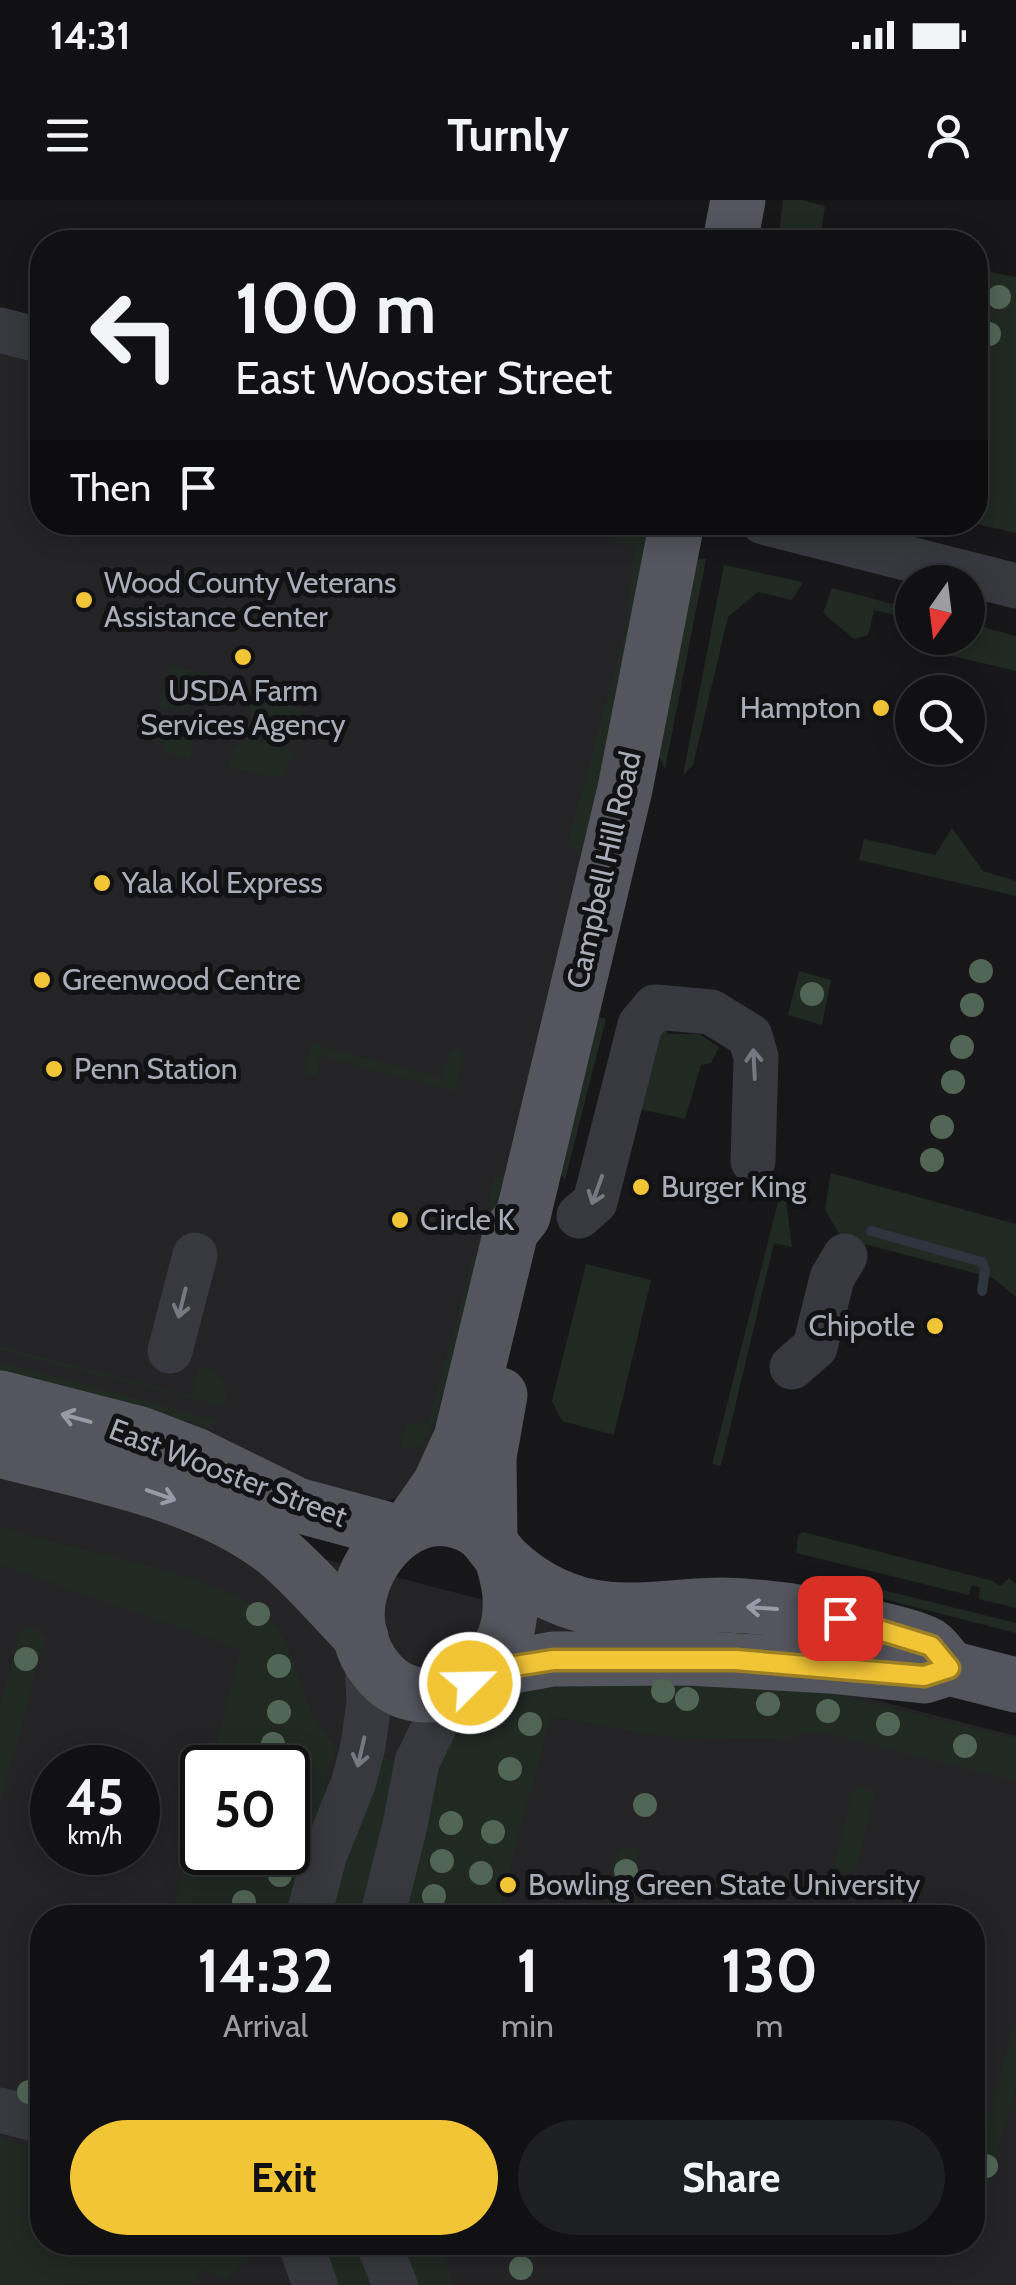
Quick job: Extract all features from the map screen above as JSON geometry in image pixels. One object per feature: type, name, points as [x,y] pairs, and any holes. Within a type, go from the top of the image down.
[{"type":"main road","points":[[732,230],[738,200]]},
{"type":"main road","name":"Campbell Hill Road","points":[[405,1528],[440,1484],[461,1438],[512,1231],[523,1216],[624,789],[674,535]]},
{"type":"main road","name":"Campbell Hill Road","points":[[496,1550],[490,1456],[528,1234],[523,1216]]},
{"type":"main road","name":"East Wooster Street","points":[[0,1398],[140,1434],[298,1505],[405,1528]]},
{"type":"main road","name":"East Wooster Street","points":[[0,1450],[166,1496],[244,1531],[278,1553],[364,1646],[388,1681],[406,1692],[432,1696],[471,1680],[553,1660],[688,1658],[924,1676],[949,1668],[1016,1685]]},
{"type":"main road","name":"East Wooster Street","points":[[364,1646],[357,1606],[366,1574],[384,1544],[405,1528],[436,1519],[454,1520],[474,1528],[541,1588],[582,1605],[624,1611],[720,1605],[814,1614],[931,1646],[949,1668]]},
{"type":"main road","points":[[471,1680],[502,1643],[510,1613],[510,1584],[496,1550]]},
{"type":"street","points":[[0,330],[30,338]]},
{"type":"street","points":[[814,535],[1016,586]]},
{"type":"street","points":[[579,1216],[595,1202],[640,1025],[654,1008],[711,1012],[750,1036],[756,1057],[753,1161]]},
{"type":"street","points":[[170,1352],[194,1255]]},
{"type":"street","points":[[792,1366],[815,1347],[832,1278],[845,1256]]},
{"type":"street","points":[[311,1905],[363,1746],[369,1702],[364,1646]]},
{"type":"street","points":[[385,1905],[418,1762],[437,1720],[471,1680]]},
{"type":"street","points":[[0,2110],[30,2118]]},
{"type":"street","points":[[305,2255],[315,2285]]},
{"type":"street","points":[[383,2255],[395,2285]]},
{"type":"shaded area","points":[[783,200],[825,206],[821,230],[779,230]]},
{"type":"shaded area","points":[[988,272],[1016,277],[1016,533],[988,526]]},
{"type":"shaded area","name":"Greenwood Centre","points":[[0,330],[30,338],[30,535],[674,535],[446,1440],[398,1498],[364,1505],[0,1395]]},
{"type":"shaded area","points":[[609,535],[654,535],[585,849],[566,849],[626,628],[634,548],[607,539]]},
{"type":"shaded area","points":[[686,558],[706,559],[665,769],[650,736]]},
{"type":"shaded area","points":[[724,565],[803,582],[792,600],[758,592],[728,617],[693,765],[683,775]]},
{"type":"shaded area","points":[[832,588],[895,605],[895,615],[874,610],[868,635],[854,639],[823,613]]},
{"type":"shaded area","points":[[985,628],[1016,636],[1016,671],[948,655],[985,655]]},
{"type":"shaded area","points":[[168,666],[206,673],[209,686],[195,695],[186,711],[159,707]]},
{"type":"shaded area","points":[[258,696],[303,709],[296,743],[251,731],[250,704]]},
{"type":"shaded area","points":[[156,716],[185,724],[193,742],[189,759],[164,752],[164,743],[151,740]]},
{"type":"shaded area","points":[[248,737],[294,751],[282,778],[227,768],[233,751]]},
{"type":"shaded area","points":[[952,828],[983,871],[1016,881],[1016,896],[859,860],[864,839],[935,855]]},
{"type":"shaded area","points":[[799,971],[831,980],[822,1025],[788,1015]]},
{"type":"shaded area","points":[[591,1015],[606,1019],[565,1180],[553,1167]]},
{"type":"shaded area","points":[[662,1021],[668,1034],[699,1034],[719,1047],[711,1063],[701,1065],[685,1119],[630,1107]]},
{"type":"shaded area","points":[[311,1043],[440,1078],[450,1053],[458,1046],[464,1054],[456,1091],[320,1056],[316,1076],[304,1074]]},
{"type":"shaded area","points":[[831,1173],[1016,1224],[1016,1297],[993,1278],[842,1238],[825,1210]]},
{"type":"shaded area","points":[[505,1176],[435,1421],[424,1442],[413,1449],[400,1446],[407,1423],[428,1423],[495,1177]]},
{"type":"shaded area","points":[[780,1194],[786,1201],[792,1247],[774,1243],[721,1466],[712,1464]]},
{"type":"shaded area","points":[[586,1264],[651,1280],[614,1435],[562,1421],[552,1401]]},
{"type":"shaded area","points":[[0,1346],[191,1396],[198,1366],[222,1380],[227,1392],[225,1407],[0,1350]]},
{"type":"shaded area","points":[[0,1362],[219,1421],[210,1427],[0,1373]]},
{"type":"shaded area","name":"Bowling Green State University","points":[[0,1476],[1016,1736],[1016,2285],[0,2285]]},
{"type":"shaded area","points":[[0,1527],[218,1588],[269,1618],[289,1649],[314,1716],[336,1745],[310,1847],[310,1745],[216,1745],[240,1649],[0,1565]]},
{"type":"shaded area","points":[[803,1532],[1000,1586],[1009,1578],[1016,1584],[1016,1608],[979,1599],[980,1587],[971,1586],[969,1595],[796,1553],[798,1536]]},
{"type":"shaded area","points":[[826,1576],[1016,1623],[1016,1633],[829,1585]]},
{"type":"shaded area","points":[[28,1627],[38,1629],[45,1639],[0,1806],[0,1706],[20,1633]]},
{"type":"shaded area","points":[[544,1679],[808,1687],[1016,1738],[1016,1781],[826,1733],[804,1732],[791,1739],[662,1737],[551,1716],[500,1905],[402,1905],[445,1741],[484,1697]]},
{"type":"shaded area","points":[[371,1754],[405,1763],[368,1905],[326,1905]]},
{"type":"shaded area","points":[[857,1787],[874,1790],[875,1796],[856,1870],[849,1874],[837,1871],[834,1865],[852,1792]]},
{"type":"shaded area","points":[[625,1846],[640,1850],[626,1905],[604,1905],[618,1852]]},
{"type":"shaded area","points":[[182,1875],[303,1875],[295,1905],[174,1905]]},
{"type":"shaded area","points":[[1016,2017],[1016,2086],[988,2188],[985,2129]]},
{"type":"shaded area","points":[[0,2139],[30,2145],[30,2255],[251,2255],[225,2280],[203,2269],[192,2285],[0,2285]]},
{"type":"shaded area","points":[[323,2255],[366,2255],[378,2285],[332,2285]]},
{"type":"shaded area","points":[[400,2255],[445,2255],[454,2285],[415,2285]]},
{"type":"waterway","points":[[871,1231],[982,1262],[982,1291]]},
{"type":"place","name":"Wood County Veterans Assistance Center","points":[[84,600]]},
{"type":"place","name":"USDA Farm Services Agency","points":[[243,657]]},
{"type":"place","name":"Hampton","points":[[881,708]]},
{"type":"place","name":"Yala Kol Express","points":[[102,883]]},
{"type":"place","name":"Greenwood Centre","points":[[42,980]]},
{"type":"place","name":"Penn Station","points":[[54,1069]]},
{"type":"place","name":"Burger King","points":[[641,1187]]},
{"type":"place","name":"Circle K","points":[[400,1220]]},
{"type":"place","name":"Chipotle","points":[[935,1326]]},
{"type":"place","name":"Bowling Green State University","points":[[508,1885]]},
{"type":"route","points":[[470,1683],[484,1671],[502,1666],[553,1660],[736,1660],[924,1676],[949,1668],[931,1646],[840,1618]]}]
